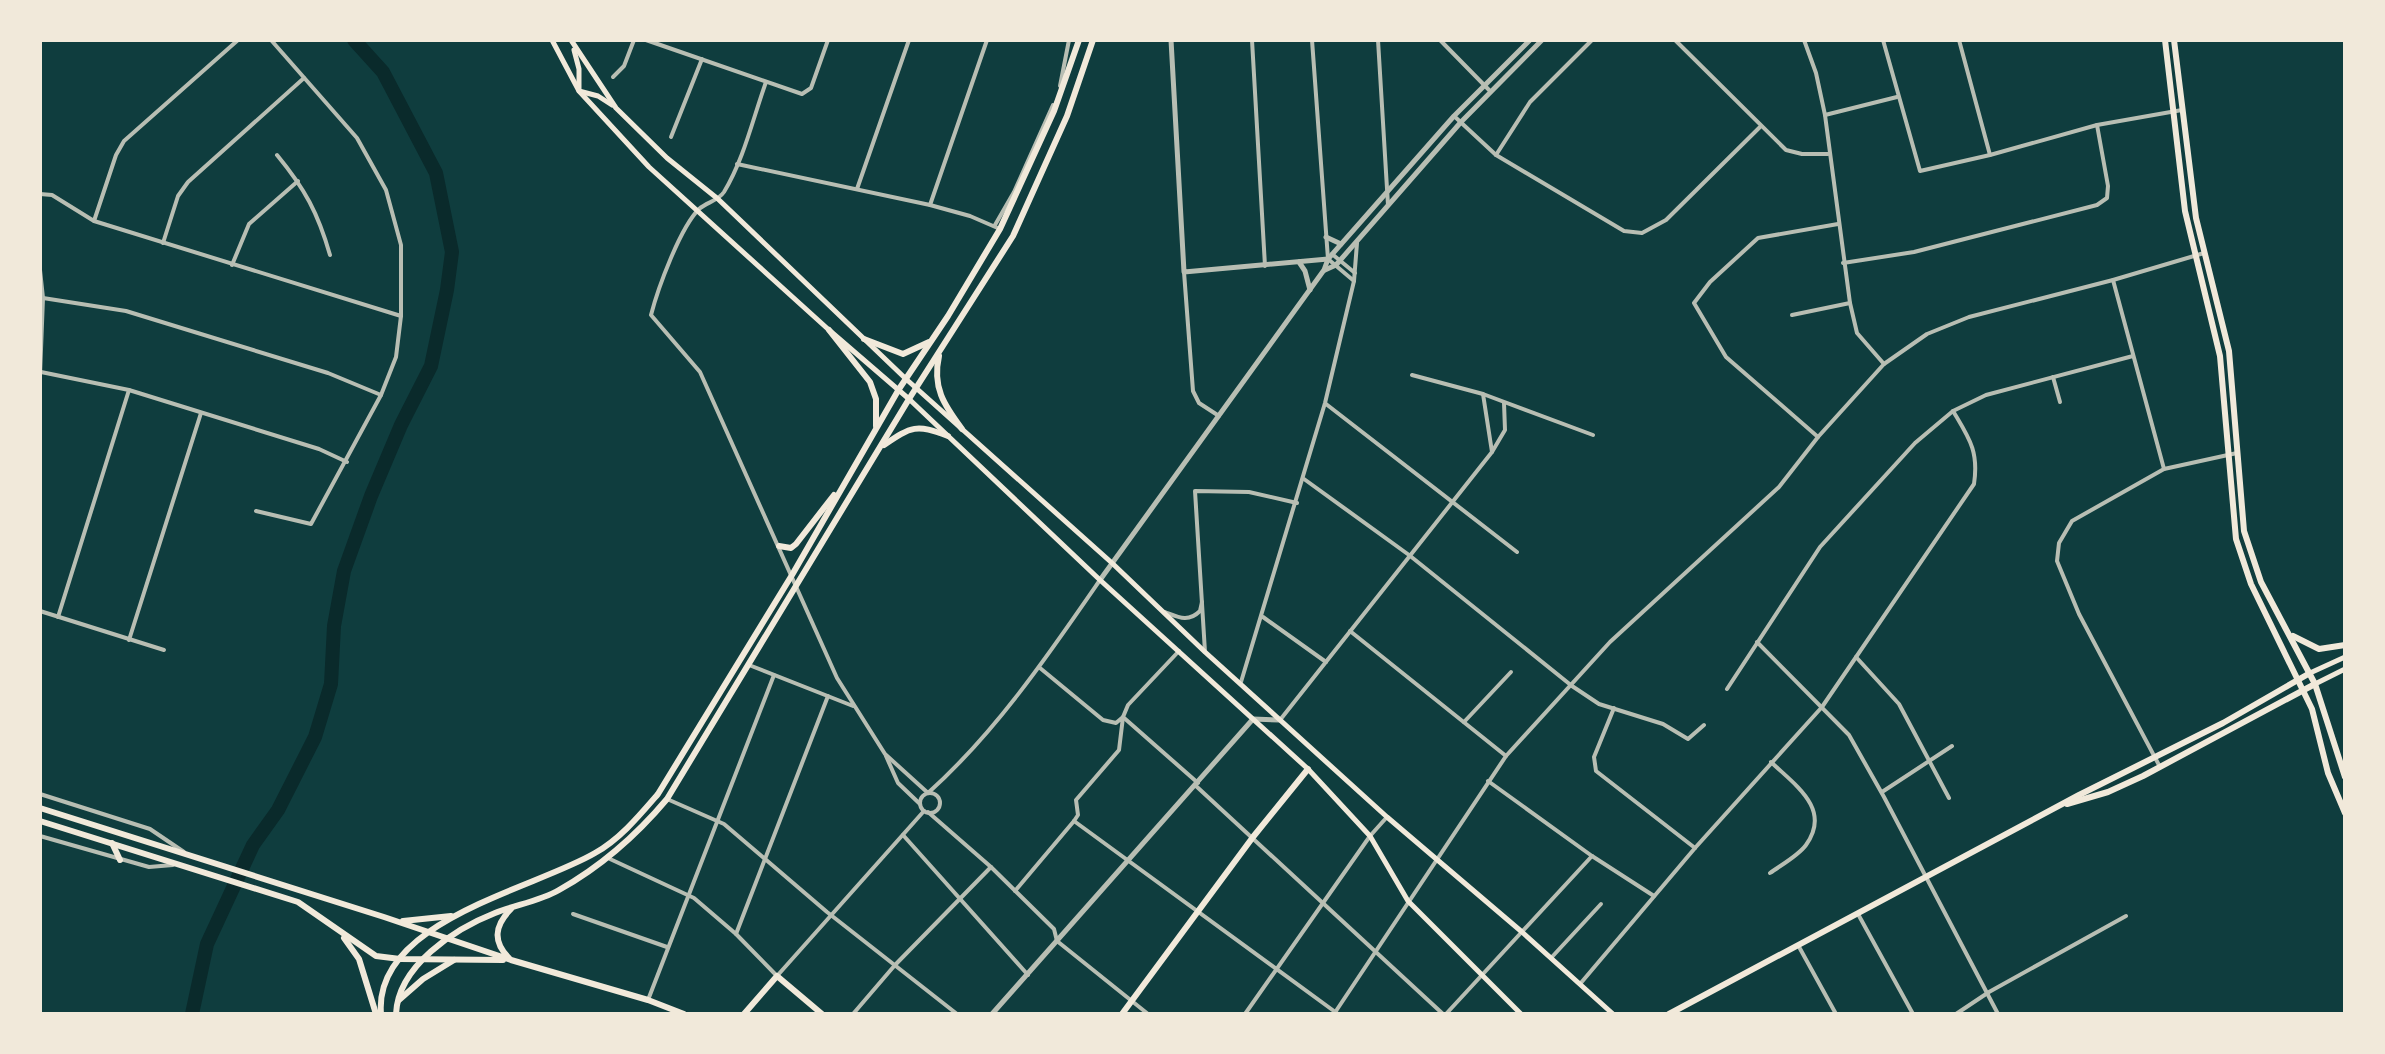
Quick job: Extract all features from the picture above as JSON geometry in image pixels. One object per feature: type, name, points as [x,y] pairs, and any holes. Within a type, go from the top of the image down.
[{"type":"main road","points":[[552,40],[579,91],[649,167],[899,389],[1100,580],[1308,769],[1370,836],[1408,901],[1521,1014]]},
{"type":"main road","points":[[378,1014],[385,982],[400,959],[429,932],[455,915],[599,852],[636,820],[679,761],[998,227],[1054,111],[1079,40]]},
{"type":"main road","points":[[396,1014],[396,1003],[410,975],[449,939],[493,913],[555,893],[610,859],[667,799],[909,399],[1013,236],[1067,116],[1093,40]]},
{"type":"main road","points":[[2165,40],[2185,211],[2220,356],[2236,539],[2243,564],[2312,709],[2328,773],[2342,799],[2345,813]]},
{"type":"main road","points":[[2174,40],[2196,218],[2229,351],[2239,495],[2247,547],[2261,582],[2315,684],[2345,777]]},
{"type":"main road","points":[[571,41],[579,69],[579,91]]},
{"type":"main road","points":[[571,41],[616,108]]},
{"type":"main road","points":[[579,91],[598,96],[616,108],[667,158],[718,199],[906,379],[1112,563],[1205,652],[1387,817],[1613,1014]]},
{"type":"main road","points":[[963,290],[975,297]]},
{"type":"main road","points":[[829,330],[870,382],[876,399],[875,429]]},
{"type":"main road","points":[[864,339],[903,354],[932,340]]},
{"type":"main road","points":[[940,351],[936,384],[943,402],[962,429]]},
{"type":"main road","points":[[881,447],[908,428],[923,427],[948,436]]},
{"type":"main road","points":[[779,546],[791,548],[796,544],[849,474]]},
{"type":"main road","points":[[849,474],[862,479]]},
{"type":"main road","points":[[773,625],[786,598],[792,575]]},
{"type":"main road","points":[[2290,634],[2319,649],[2345,645]]},
{"type":"main road","points":[[1669,1014],[1680,1011],[2052,809],[2154,759],[2345,657]]},
{"type":"main road","points":[[2052,809],[2108,792],[2345,669]]},
{"type":"main road","points":[[1122,1014],[1253,837],[1308,769]]},
{"type":"main road","points":[[40,808],[684,1014]]},
{"type":"main road","points":[[40,821],[281,895],[331,923],[376,956],[423,960],[511,960]]},
{"type":"main road","points":[[112,843],[120,860]]},
{"type":"main road","points":[[511,960],[501,949],[497,935],[501,920],[514,906]]},
{"type":"main road","points":[[392,920],[426,920],[455,915]]},
{"type":"main road","points":[[331,923],[359,959],[378,1014]]},
{"type":"main road","points":[[396,1003],[423,979],[454,960]]},
{"type":"main road","points":[[744,1014],[777,976],[822,1014]]},
{"type":"street","points":[[94,221],[116,155],[124,141],[238,40]]},
{"type":"street","points":[[256,511],[311,524],[381,395],[396,357],[401,316],[401,245],[386,190],[357,138],[271,40]]},
{"type":"street","points":[[613,77],[624,66],[634,40]]},
{"type":"street","points":[[646,40],[802,94],[811,88],[828,40]]},
{"type":"street","points":[[857,189],[909,40]]},
{"type":"street","points":[[930,205],[987,40]]},
{"type":"street","points":[[737,164],[930,205],[998,227],[1058,95],[1069,40]]},
{"type":"street","points":[[1171,40],[1193,391],[1199,403],[1219,416]]},
{"type":"street","points":[[1252,40],[1265,266]]},
{"type":"street","points":[[920,804],[921,798],[938,784],[1040,668],[1324,270],[1329,255],[1312,40]]},
{"type":"street","points":[[1378,40],[1388,205]]},
{"type":"street","points":[[1440,40],[1490,91]]},
{"type":"street","points":[[1184,272],[1265,266],[1329,255],[1484,85],[1530,40],[1536,46]]},
{"type":"street","points":[[1324,270],[1338,263],[1461,122],[1542,40]]},
{"type":"street","points":[[1496,155],[1530,102],[1592,40]]},
{"type":"street","points":[[1675,40],[1786,150],[1802,154],[1828,154]]},
{"type":"street","points":[[1804,40],[1816,73],[1825,115],[1843,263],[1857,333],[1884,364]]},
{"type":"street","points":[[1883,40],[1920,171],[2097,125],[2182,110]]},
{"type":"street","points":[[1959,40],[1990,155]]},
{"type":"street","points":[[671,137],[702,59]]},
{"type":"street","points":[[163,243],[178,196],[188,182],[304,78]]},
{"type":"street","points":[[766,82],[723,195],[699,210],[674,250],[657,290],[651,315],[700,372],[837,678],[885,754],[898,783],[1054,929],[1057,941],[1148,1014]]},
{"type":"street","points":[[1825,115],[1897,97]]},
{"type":"street","points":[[1454,116],[1496,155],[1624,231],[1642,233],[1666,220],[1760,127]]},
{"type":"street","points":[[1843,263],[1914,252],[2097,205],[2107,198],[2108,186],[2097,125]]},
{"type":"street","points":[[277,155],[298,181],[320,220],[330,255]]},
{"type":"street","points":[[232,265],[249,224],[298,181]]},
{"type":"street","points":[[40,194],[52,195],[94,221],[401,316]]},
{"type":"street","points":[[1818,437],[1726,357],[1694,303],[1710,282],[1758,238],[1838,224]]},
{"type":"street","points":[[1326,237],[1341,244]]},
{"type":"street","points":[[1241,682],[1325,403],[1354,281],[1357,241]]},
{"type":"street","points":[[1074,821],[1336,1013],[1506,756],[1610,642],[1779,487],[1818,437],[1884,364],[1927,334],[1969,317],[2204,253]]},
{"type":"street","points":[[1329,255],[1354,281]]},
{"type":"street","points":[[1299,262],[1310,290]]},
{"type":"street","points":[[1338,263],[1355,273]]},
{"type":"street","points":[[40,270],[43,298],[40,374],[129,390],[319,449],[347,462]]},
{"type":"street","points":[[2113,280],[2164,469]]},
{"type":"street","points":[[43,298],[126,311],[328,373],[381,395]]},
{"type":"street","points":[[1792,315],[1850,303]]},
{"type":"street","points":[[1727,689],[1820,547],[1915,443],[1953,411],[1986,395],[2133,356]]},
{"type":"street","points":[[1412,375],[1483,394],[1593,435]]},
{"type":"street","points":[[2053,377],[2060,402]]},
{"type":"street","points":[[58,617],[129,390]]},
{"type":"street","points":[[1483,394],[1492,452]]},
{"type":"street","points":[[1325,403],[1517,552]]},
{"type":"street","points":[[992,1014],[1253,719],[1280,720],[1492,452],[1505,430],[1504,403]]},
{"type":"street","points":[[1580,984],[1695,848],[1822,707],[1974,484],[1977,466],[1973,445],[1953,411]]},
{"type":"street","points":[[129,640],[201,412]]},
{"type":"street","points":[[2160,767],[2079,614],[2057,561],[2059,543],[2072,521],[2164,469],[2237,453]]},
{"type":"street","points":[[1304,479],[1409,555],[1572,686],[1599,704],[1663,724],[1688,739],[1704,725]]},
{"type":"street","points":[[1205,652],[1195,491],[1249,492],[1297,503]]},
{"type":"street","points":[[1162,611],[1185,619],[1195,616],[1200,611],[1203,596]]},
{"type":"street","points":[[40,611],[164,650]]},
{"type":"street","points":[[1263,617],[1326,662]]},
{"type":"street","points":[[1350,631],[1506,756]]},
{"type":"street","points":[[1757,642],[1849,735],[1928,877],[1998,1014]]},
{"type":"street","points":[[1015,891],[1074,821],[1078,815],[1076,800],[1119,750],[1123,717],[1128,705],[1179,651]]},
{"type":"street","points":[[1856,657],[1899,704],[1949,798]]},
{"type":"street","points":[[749,665],[856,707]]},
{"type":"street","points":[[1040,668],[1103,720],[1116,723],[1123,717]]},
{"type":"street","points":[[1464,722],[1511,672]]},
{"type":"street","points":[[648,1000],[774,675]]},
{"type":"street","points":[[736,934],[828,696]]},
{"type":"street","points":[[1614,708],[1594,757],[1596,771],[1695,848]]},
{"type":"street","points":[[1123,717],[1444,1014],[1592,856]]},
{"type":"street","points":[[1882,792],[1952,746]]},
{"type":"street","points":[[885,754],[928,793],[938,797]]},
{"type":"street","points":[[1770,873],[1806,845],[1816,819],[1809,798],[1771,762]]},
{"type":"street","points":[[1488,781],[1592,856],[1654,896]]},
{"type":"street","points":[[938,784],[941,822]]},
{"type":"street","points":[[40,794],[150,829],[189,856]]},
{"type":"street","points":[[667,799],[717,820],[957,1014]]},
{"type":"street","points":[[610,859],[688,894],[736,934],[777,976],[903,835],[926,812],[935,811],[939,805]]},
{"type":"street","points":[[1245,1014],[1370,836],[1387,817]]},
{"type":"street","points":[[903,835],[1028,975]]},
{"type":"street","points":[[40,836],[149,867],[172,865],[195,869]]},
{"type":"street","points":[[853,1014],[895,965],[991,867]]},
{"type":"street","points":[[1551,958],[1601,904]]},
{"type":"street","points":[[573,914],[667,947]]},
{"type":"street","points":[[1858,914],[1913,1014]]},
{"type":"street","points":[[1956,1014],[1989,992],[2126,916]]},
{"type":"street","points":[[1798,945],[1836,1014]]},
{"type":"waterway","points":[[192,1014],[207,944],[253,845],[278,810],[315,737],[331,684],[334,626],[344,571],[401,425],[431,366],[447,290],[452,252],[436,173],[383,72],[354,40]]}]
